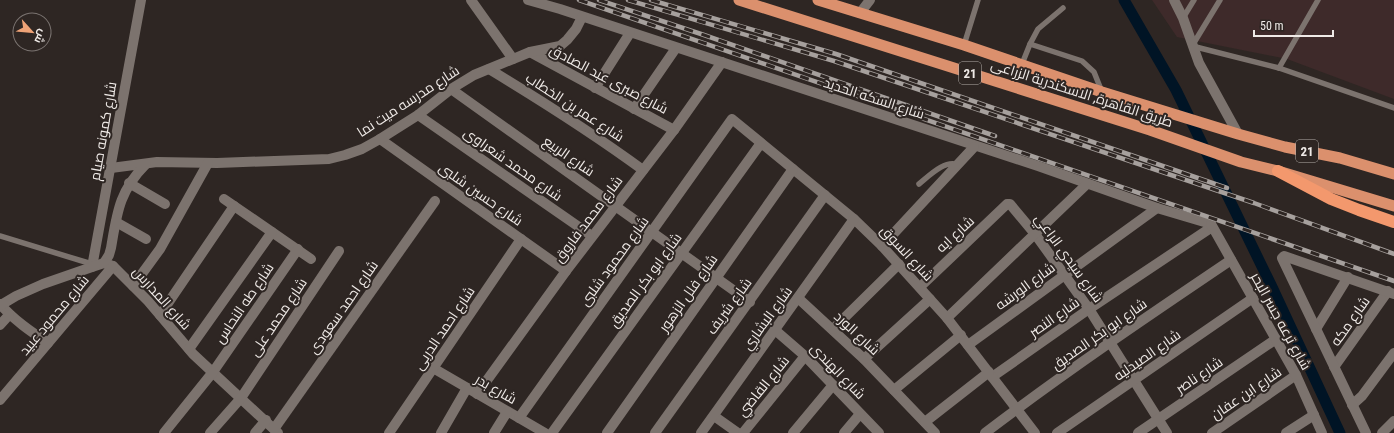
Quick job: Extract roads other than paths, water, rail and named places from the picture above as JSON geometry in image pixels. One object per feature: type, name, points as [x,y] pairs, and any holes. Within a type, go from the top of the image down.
[{"type":"highway","name":"طريق القاهرة, الاسكندرية الزراعى","points":[[739,0],[1150,130],[1241,162],[1278,171],[1394,206]]},
{"type":"highway","name":"طريق القاهرة, الاسكندرية الزراعى","points":[[818,0],[964,45],[1102,92],[1238,134],[1302,151],[1340,158],[1394,174]]},
{"type":"highway","points":[[1278,171],[1331,199],[1394,222]]},
{"type":"street","name":"شارع كمونه صيام","points":[[92,265],[141,0]]},
{"type":"street","points":[[471,0],[513,59]]},
{"type":"street","name":"شارع السكه الحديد","points":[[528,0],[722,62],[974,147],[1038,166],[1212,226]]},
{"type":"street","points":[[860,13],[870,0]]},
{"type":"street","points":[[1174,0],[1184,18],[1192,46],[1199,63],[1238,134]]},
{"type":"street","name":"شارع مدرسه ميت نما","points":[[110,168],[157,162],[177,161],[208,163],[329,159],[345,155],[362,149],[380,139],[418,115],[451,89],[474,75],[530,52],[560,46],[576,29],[582,17]]},
{"type":"street","points":[[595,88],[630,33]]},
{"type":"street","points":[[634,109],[676,48]]},
{"type":"street","name":"شارع صبرى عبد الصادق","points":[[530,52],[674,130]]},
{"type":"street","name":"شارع محمد فاروق","points":[[477,394],[566,270],[674,130],[722,62]]},
{"type":"street","name":"شارع عمر بن الخطاب","points":[[489,69],[613,148],[643,170]]},
{"type":"street","name":"شارع الربيع","points":[[451,89],[750,302]]},
{"type":"street","name":"شارع محمد شعراوى","points":[[418,115],[592,236]]},
{"type":"street","name":"شارع السوق","points":[[732,119],[854,219],[882,246],[930,298],[961,335],[1035,433]]},
{"type":"street","name":"شارع محمود شلبى","points":[[518,418],[732,119]]},
{"type":"street","name":"شارع حسين شلبى","points":[[380,139],[566,270]]},
{"type":"street","name":"شارع ابو بكر الصديق","points":[[552,433],[761,143]]},
{"type":"street","points":[[882,246],[974,147]]},
{"type":"street","points":[[133,286],[160,249],[208,163]]},
{"type":"street","name":"شارع محمود عبيد","points":[[0,400],[48,343],[109,265],[109,255],[120,202],[129,184],[146,164]]},
{"type":"street","name":"شارع فلل الزهور","points":[[607,433],[793,169]]},
{"type":"street","points":[[129,184],[165,204]]},
{"type":"street","points":[[947,318],[1087,184]]},
{"type":"street","name":"شارع شريف","points":[[655,433],[825,195]]},
{"type":"street","points":[[224,199],[311,258]]},
{"type":"street","name":"شارع احمد سعودى","points":[[276,431],[435,202]]},
{"type":"street","name":"شارع ايه","points":[[920,287],[1007,204],[1010,204]]},
{"type":"street","name":"شارع سيدي الراعي","points":[[1010,204],[1035,234],[1089,309],[1167,433]]},
{"type":"street","points":[[160,315],[234,206]]},
{"type":"street","name":"شارع الورشه","points":[[968,345],[1157,208]]},
{"type":"street","name":"شارع البشاري","points":[[701,433],[854,219]]},
{"type":"street","points":[[116,222],[146,239]]},
{"type":"street","name":"شارع ترعه جسر البحر","points":[[1212,226],[1296,375],[1322,433]]},
{"type":"street","name":"شارع النصر","points":[[924,422],[991,374],[1212,226]]},
{"type":"street","points":[[189,349],[272,232]]},
{"type":"street","name":"شارع احمد الدربى","points":[[389,433],[521,239]]},
{"type":"street","name":"شارع طه النحاس","points":[[164,433],[213,372],[298,249]]},
{"type":"street","name":"شارع محمد على","points":[[210,433],[241,398],[339,251]]},
{"type":"street","name":"شارع ترعه جسر البحر","points":[[1348,277],[1284,256],[1282,257],[1282,260],[1366,433]]},
{"type":"street","name":"شارع ابو بكر الصديق","points":[[985,433],[1110,342],[1231,260]]},
{"type":"street","points":[[833,329],[898,264]]},
{"type":"street","points":[[48,343],[26,329],[0,304],[43,284],[92,265],[109,265]]},
{"type":"street","name":"شارع المدارس","points":[[109,265],[133,286],[189,349],[276,431]]},
{"type":"street","points":[[1316,329],[1348,277],[1391,292]]},
{"type":"street","name":"شارع مكه","points":[[1334,368],[1391,292]]},
{"type":"street","name":"شارع الورد","points":[[798,298],[864,359],[935,433]]},
{"type":"street","points":[[864,359],[930,298]]},
{"type":"street","name":"شارع الصيدليه","points":[[1057,433],[1135,381],[1253,298]]},
{"type":"street","points":[[0,325],[10,315]]},
{"type":"street","name":"شارع الهندى","points":[[775,330],[805,356],[879,433]]},
{"type":"street","points":[[894,390],[961,335]]},
{"type":"street","name":"شارع ناصر","points":[[1138,433],[1276,339]]},
{"type":"street","points":[[1352,405],[1362,396],[1394,353]]},
{"type":"street","name":"شارع القاضي","points":[[743,433],[805,356]]},
{"type":"street","name":"شارع بدر","points":[[433,368],[545,433]]},
{"type":"street","name":"شارع ابن عفان","points":[[1212,433],[1296,375]]},
{"type":"street","points":[[793,433],[833,385]]},
{"type":"street","points":[[441,433],[467,388]]},
{"type":"street","points":[[494,433],[507,412]]},
{"type":"street","points":[[844,433],[860,414]]},
{"type":"street","points":[[1286,433],[1314,415]]},
{"type":"street","points":[[714,416],[738,433]]},
{"type":"street","points":[[255,433],[266,420]]},
{"type":"street","points":[[1382,433],[1394,421]]},
{"type":"lane","points":[[964,45],[978,0]]},
{"type":"lane","points":[[1184,18],[1194,0]]},
{"type":"lane","points":[[1220,0],[1192,46],[1279,68],[1394,108]]},
{"type":"lane","points":[[1279,68],[1318,0]]},
{"type":"lane","points":[[1022,64],[1035,32],[1041,25],[1063,8]]},
{"type":"lane","points":[[1030,44],[1082,61],[1094,72],[1102,92]]},
{"type":"lane","points":[[919,184],[945,164],[951,163],[958,165]]},
{"type":"lane","points":[[0,236],[92,265]]},
{"type":"waterway","points":[[1124,0],[1176,90],[1272,287],[1340,433]]},
{"type":"railway","points":[[579,0],[1394,281]]},
{"type":"railway","points":[[599,0],[995,136]]},
{"type":"railway","points":[[628,0],[834,61],[1254,203],[1394,254]]},
{"type":"railway","points":[[651,0],[836,54],[1227,188]]}]
